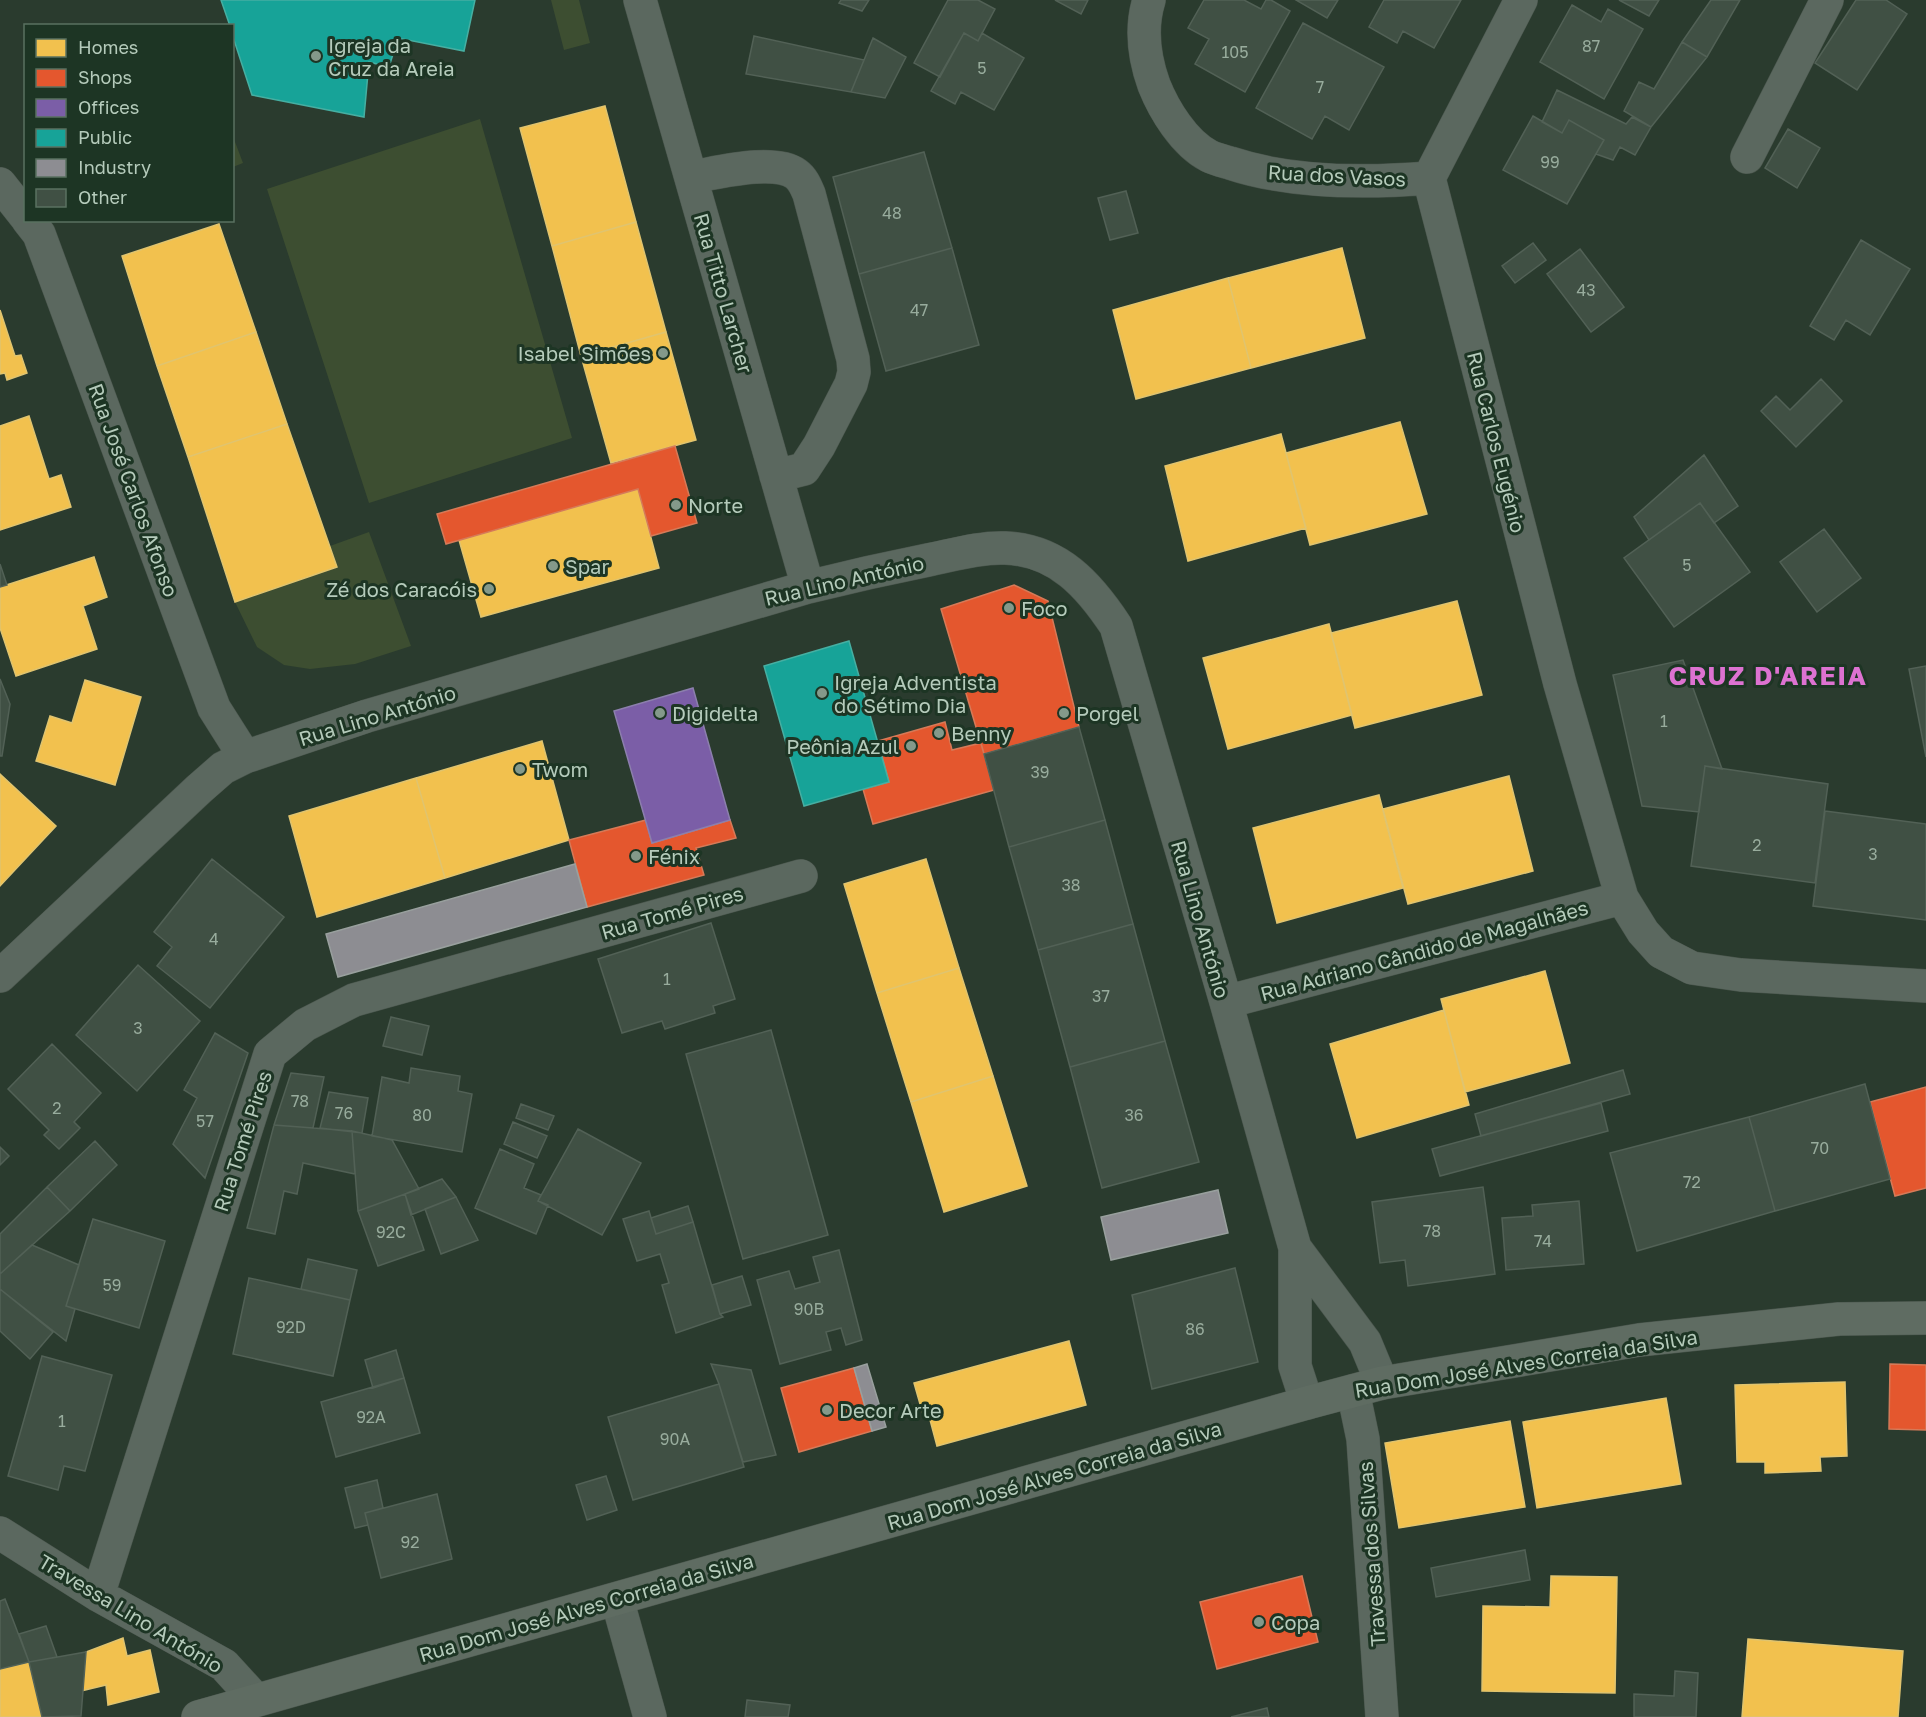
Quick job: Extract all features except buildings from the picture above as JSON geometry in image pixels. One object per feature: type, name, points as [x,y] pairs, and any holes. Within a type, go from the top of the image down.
[{"type":"main road","name":"Rua Dom José Alves Correia da Silva","points":[[198,1717],[1368,1387],[1639,1340],[1839,1319],[1926,1318]]},
{"type":"street","name":"Rua Titto Larcher","points":[[640,0],[808,587]]},
{"type":"street","name":"Rua dos Vasos","points":[[1149,0],[1145,14],[1146,58],[1161,104],[1175,125],[1208,155],[1249,169],[1296,176],[1389,181],[1429,178]]},
{"type":"street","points":[[1429,178],[1521,0]]},
{"type":"street","points":[[1747,157],[1827,0]]},
{"type":"street","points":[[691,177],[759,168],[781,168],[796,174],[804,182],[809,194],[853,359],[854,372],[851,384],[819,446],[804,469],[776,476]]},
{"type":"street","name":"Rua Carlos Eugénio","points":[[1429,178],[1560,684],[1622,898],[1643,932],[1661,952],[1692,968],[1741,975],[1926,986]]},
{"type":"street","points":[[0,184],[24,214]]},
{"type":"street","name":"Rua José Carlos Afonso","points":[[30,222],[39,234],[214,708],[244,757]]},
{"type":"street","name":"Rua Lino António","points":[[0,976],[199,789],[223,768],[244,757],[367,716],[808,587],[974,551],[1004,548],[1029,552],[1055,562],[1081,580],[1116,626],[1295,1248],[1295,1366],[1308,1403]]},
{"type":"street","name":"Rua Tomé Pires","points":[[98,1595],[270,1054],[305,1025],[354,1000],[801,876]]},
{"type":"street","name":"Rua Adriano Cândido de Magalhães","points":[[1226,1002],[1622,898]]},
{"type":"street","name":"Rua Lino António","points":[[1295,1248],[1365,1342],[1368,1387]]},
{"type":"street","name":"Travessa dos Silvas","points":[[1368,1387],[1363,1439],[1382,1717]]},
{"type":"street","name":"Travessa Lino António","points":[[0,1533],[98,1595],[224,1665],[256,1700]]},
{"type":"street","points":[[617,1599],[650,1717]]},
{"type":"green space","points":[[551,0],[579,0],[590,43],[564,50]]},
{"type":"green space","points":[[480,119],[572,438],[369,503],[267,189]]},
{"type":"green space","points":[[234,139],[243,163],[234,167]]},
{"type":"green space","points":[[369,532],[411,646],[355,664],[310,669],[284,665],[257,647],[235,602],[337,566],[330,546]]},
{"type":"place","name":"Igreja da Cruz da Areia","points":[[316,56]]},
{"type":"place","name":"Isabel Simões","points":[[663,353]]},
{"type":"place","name":"Norte","points":[[676,505]]},
{"type":"place","name":"Spar","points":[[553,566]]},
{"type":"place","name":"Zé dos Caracóis","points":[[489,589]]},
{"type":"place","name":"Foco","points":[[1009,608]]},
{"type":"place","name":"Igreja Adventista do Sétimo Dia","points":[[822,693]]},
{"type":"place","name":"Digidelta","points":[[660,713]]},
{"type":"place","name":"Porgel","points":[[1064,713]]},
{"type":"place","name":"Benny","points":[[939,733]]},
{"type":"place","name":"Peônia Azul","points":[[911,746]]},
{"type":"place","name":"Twom","points":[[520,769]]},
{"type":"place","name":"Fénix","points":[[636,856]]},
{"type":"place","name":"Decor Arte","points":[[827,1410]]},
{"type":"place","name":"Copa","points":[[1259,1622]]},
{"type":"district","name":"CRUZ D'AREIA","points":[[1768,675]]}]
